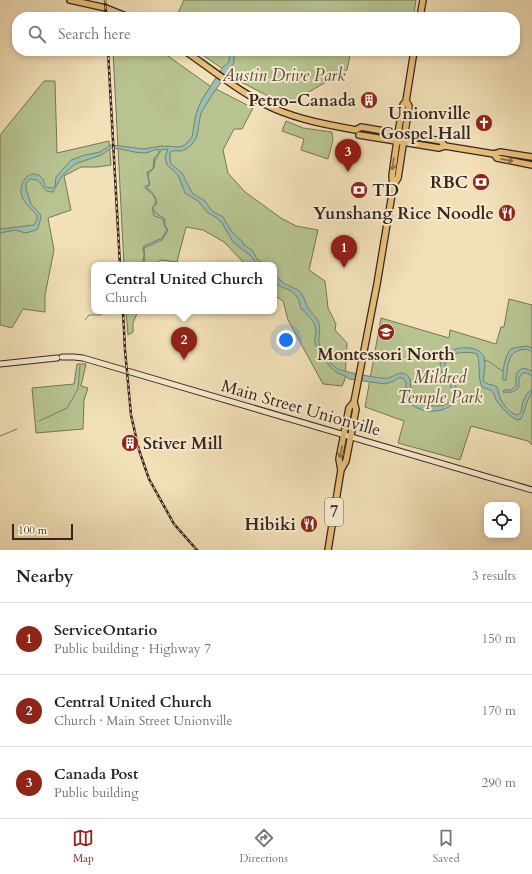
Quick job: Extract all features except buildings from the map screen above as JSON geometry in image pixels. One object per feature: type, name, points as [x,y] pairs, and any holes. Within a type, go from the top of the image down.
[{"type":"main road","points":[[70,0],[106,8],[116,12]]},
{"type":"main road","points":[[421,12],[423,0]]},
{"type":"main road","points":[[192,56],[253,97],[287,114],[357,133],[404,143],[439,148],[444,146],[494,154],[500,152],[532,157]]},
{"type":"main road","name":"7","points":[[394,186],[392,176],[398,133],[403,105],[406,101],[413,56]]},
{"type":"main road","name":"7","points":[[341,470],[339,460],[344,434],[350,408],[354,402],[358,384],[394,186],[398,178],[406,134],[409,106],[406,101]]},
{"type":"main road","points":[[357,133],[361,127],[442,141],[444,146]]},
{"type":"main road","points":[[494,154],[497,158],[532,165]]},
{"type":"main road","name":"Main Street Unionville","points":[[0,364],[59,358],[83,358],[532,490]]},
{"type":"main road","name":"7","points":[[328,550],[341,470],[346,461],[356,409],[354,402]]},
{"type":"green space","name":"Austin Drive Park","points":[[184,0],[416,0],[414,12],[178,12]]},
{"type":"green space","points":[[113,56],[168,56],[210,86],[253,108],[242,129],[234,129],[223,150],[228,173],[245,192],[281,218],[296,226],[318,230],[309,270],[325,281],[328,308],[336,324],[335,330],[347,343],[345,379],[342,386],[323,384],[288,320],[283,301],[277,297],[277,262],[243,262],[224,242],[203,230],[186,227],[177,262],[161,260],[158,262],[124,262]]},
{"type":"green space","name":"Austin Drive Park","points":[[204,56],[350,56],[347,70],[288,104],[268,96],[243,83]]},
{"type":"green space","points":[[44,81],[55,81],[57,153],[109,141],[111,165],[81,167],[64,176],[71,210],[48,218],[54,250],[45,295],[45,312],[23,309],[12,328],[0,325],[0,135]]},
{"type":"green space","points":[[286,121],[303,128],[332,132],[333,140],[328,159],[301,150],[304,139],[282,131]]},
{"type":"green space","name":"Mildred Temple Park","points":[[509,299],[532,305],[532,445],[528,441],[471,426],[460,460],[398,443],[404,421],[365,407],[381,318],[449,338],[450,330],[496,344],[501,327],[504,327]]},
{"type":"green space","points":[[126,314],[137,314],[133,323],[133,332],[128,335]]},
{"type":"green space","points":[[77,364],[86,364],[81,386],[88,388],[84,400],[83,429],[36,433],[32,388],[74,384]]},
{"type":"shaded area","points":[[230,56],[234,56],[234,62],[229,71],[202,111],[198,133],[194,142],[183,151],[172,151],[170,153],[170,159],[171,164],[182,173],[192,193],[205,201],[212,211],[223,217],[232,232],[242,241],[244,245],[252,250],[257,259],[261,262],[255,262],[251,256],[233,242],[222,223],[217,218],[207,212],[198,201],[185,193],[178,175],[167,165],[165,157],[168,149],[161,150],[155,161],[153,169],[154,158],[159,153],[159,149],[144,153],[111,148],[101,155],[75,164],[62,176],[53,192],[45,190],[37,180],[30,179],[26,183],[26,189],[31,204],[41,217],[38,228],[26,233],[15,230],[0,233],[0,229],[34,225],[37,219],[37,215],[25,202],[21,192],[22,184],[29,175],[36,174],[40,176],[46,187],[52,188],[55,186],[56,177],[71,160],[100,152],[111,145],[144,149],[161,146],[180,147],[185,145],[192,137],[196,114],[201,101],[222,68],[229,62]]},
{"type":"shaded area","points":[[153,169],[149,173],[148,177],[150,184],[147,188],[153,193],[156,199],[157,204],[153,207],[154,210],[165,219],[165,226],[168,230],[162,240],[144,248],[145,258],[143,262],[144,246],[162,238],[167,230],[164,225],[163,219],[154,216],[152,208],[155,199],[145,188],[145,186],[149,185],[147,172]]},
{"type":"shaded area","points":[[277,277],[284,283],[301,293],[319,324],[319,340],[321,349],[329,361],[338,369],[379,378],[390,377],[403,373],[409,377],[411,394],[416,402],[442,406],[451,400],[453,395],[450,384],[441,369],[440,364],[442,358],[451,351],[470,348],[481,353],[485,359],[483,381],[496,386],[502,401],[512,412],[517,415],[521,413],[524,400],[532,389],[521,419],[517,420],[508,414],[497,401],[492,391],[482,387],[479,362],[477,354],[474,353],[457,353],[447,358],[445,367],[456,387],[457,392],[456,398],[452,404],[447,408],[440,410],[424,410],[411,404],[406,396],[406,382],[402,378],[398,378],[385,384],[349,379],[336,372],[330,367],[316,345],[316,329],[312,320],[301,309],[298,299],[294,293],[277,284]]},
{"type":"shaded area","points":[[527,346],[532,348],[532,352],[524,349],[515,352],[508,362],[506,380],[503,380],[504,364],[509,351],[513,348]]},
{"type":"shaded area","points":[[524,368],[532,371],[532,376],[527,373],[523,373],[519,378],[519,387],[515,391],[503,392],[504,390],[511,390],[516,386],[517,373]]},
{"type":"waterway","points":[[85,320],[89,315],[102,314]]},
{"type":"waterway","points":[[484,360],[490,362],[503,371]]},
{"type":"waterway","points":[[39,421],[67,408],[78,389],[80,366]]},
{"type":"waterway","points":[[0,436],[17,429]]},
{"type":"railway","points":[[105,0],[106,12]]},
{"type":"railway","points":[[108,56],[120,262]]},
{"type":"railway","points":[[123,314],[131,415],[139,450],[149,479],[174,524],[197,550]]},
{"type":"place","name":"Petro-Canada","points":[[369,100]]},
{"type":"place","name":"Unionville Gospel Hall","points":[[484,123]]},
{"type":"place","name":"Canada Post","points":[[348,172]]},
{"type":"place","name":"RBC","points":[[481,182]]},
{"type":"place","name":"TD","points":[[359,190]]},
{"type":"place","name":"Yunshang Rice Noodle","points":[[507,213]]},
{"type":"place","name":"ServiceOntario","points":[[344,268]]},
{"type":"place","name":"Montessori North","points":[[386,332]]},
{"type":"place","name":"Central United Church","points":[[184,360]]},
{"type":"place","name":"Stiver Mill","points":[[130,443]]},
{"type":"place","name":"Hibiki","points":[[309,524]]}]
